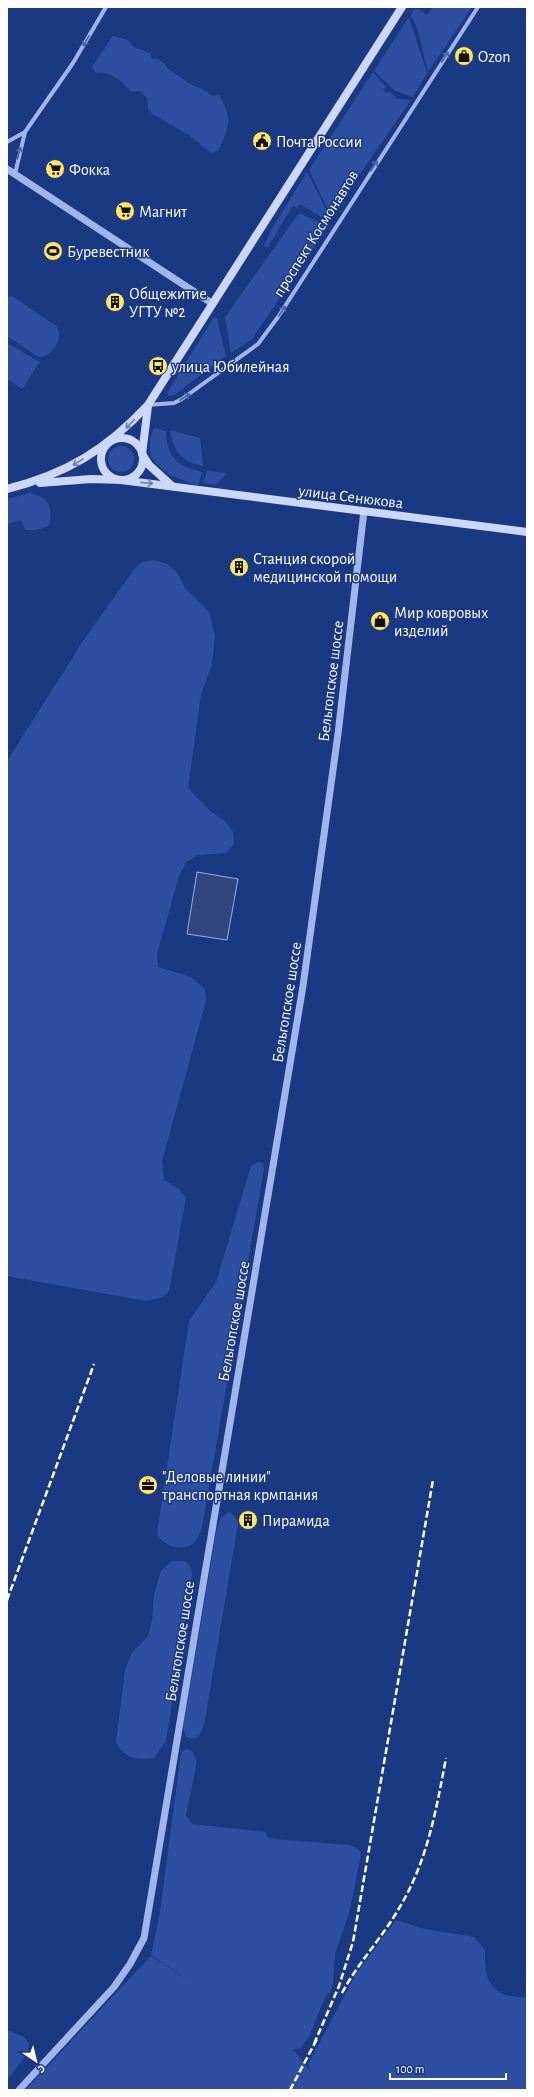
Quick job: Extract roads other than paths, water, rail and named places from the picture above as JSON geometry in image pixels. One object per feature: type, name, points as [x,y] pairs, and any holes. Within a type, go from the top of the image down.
[{"type":"main road","points":[[111,442],[148,405],[402,7]]},
{"type":"main road","points":[[142,454],[148,405]]},
{"type":"main road","name":"улица Сенюкова","points":[[29,484],[71,466],[118,439],[132,441],[137,445],[149,466],[172,486]]},
{"type":"main road","name":"улица Сенюкова","points":[[111,442],[102,452],[101,465],[108,476],[121,480],[134,477],[139,472],[142,465],[142,454]]},
{"type":"main road","name":"улица Сенюкова","points":[[7,489],[29,484],[91,479],[121,480],[172,486],[201,492],[527,532]]},
{"type":"street","points":[[15,174],[25,132],[56,88],[106,7]]},
{"type":"street","name":"проспект Космонавтов","points":[[148,405],[174,403],[182,399],[258,344],[278,317],[478,7]]},
{"type":"street","points":[[7,142],[25,132]]},
{"type":"street","points":[[7,169],[213,304]]},
{"type":"street","name":"Бельгопское шоссе","points":[[19,2090],[114,1987],[130,1964],[144,1938],[303,986],[338,734],[364,512]]},
{"type":"railway","points":[[7,1600],[94,1364]]},
{"type":"railway","points":[[314,2044],[339,1986],[353,1942],[433,1480]]},
{"type":"railway","points":[[342,1993],[355,1971],[398,1910],[416,1874],[434,1817],[446,1758]]},
{"type":"railway","points":[[290,2090],[317,2039]]},
{"type":"place","name":"Ozon","points":[[464,56]]},
{"type":"place","name":"Почта России","points":[[262,141]]},
{"type":"place","name":"Фокка","points":[[55,169]]},
{"type":"place","name":"Магнит","points":[[125,211]]},
{"type":"place","name":"Буревестник","points":[[53,251]]},
{"type":"place","name":"Общежитие УГТУ №2","points":[[115,302]]},
{"type":"place","name":"улица Юбилейная","points":[[158,366]]},
{"type":"place","name":"Станция скорой медицинской помощи","points":[[239,567]]},
{"type":"place","name":"Мир ковровых изделий","points":[[380,621]]},
{"type":"place","name":"\"Деловые линии\" транспортная крмпания","points":[[148,1485]]},
{"type":"place","name":"Пирамида","points":[[248,1520]]}]
